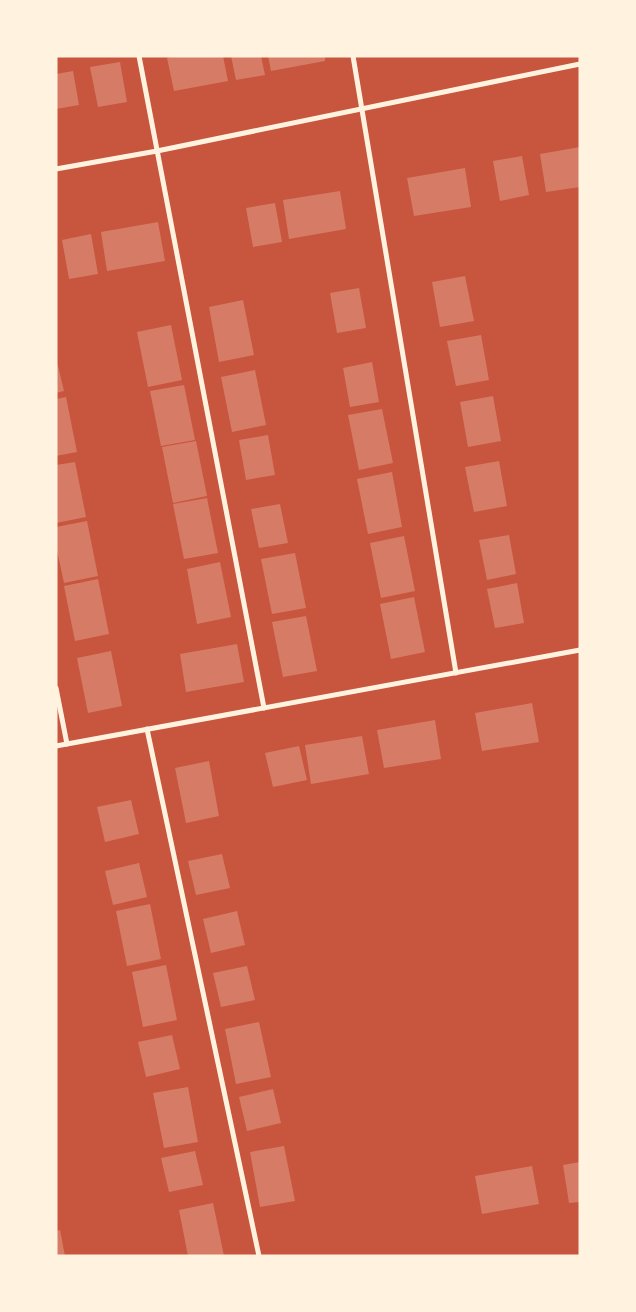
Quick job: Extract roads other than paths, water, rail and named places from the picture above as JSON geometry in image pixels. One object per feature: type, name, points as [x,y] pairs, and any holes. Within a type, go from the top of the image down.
[{"type":"street","points":[[139,56],[264,708]]},
{"type":"street","points":[[353,56],[456,672]]},
{"type":"street","points":[[56,170],[580,64]]},
{"type":"street","points":[[56,746],[580,650]]},
{"type":"street","points":[[56,688],[67,744]]},
{"type":"street","points":[[148,729],[259,1256]]}]
